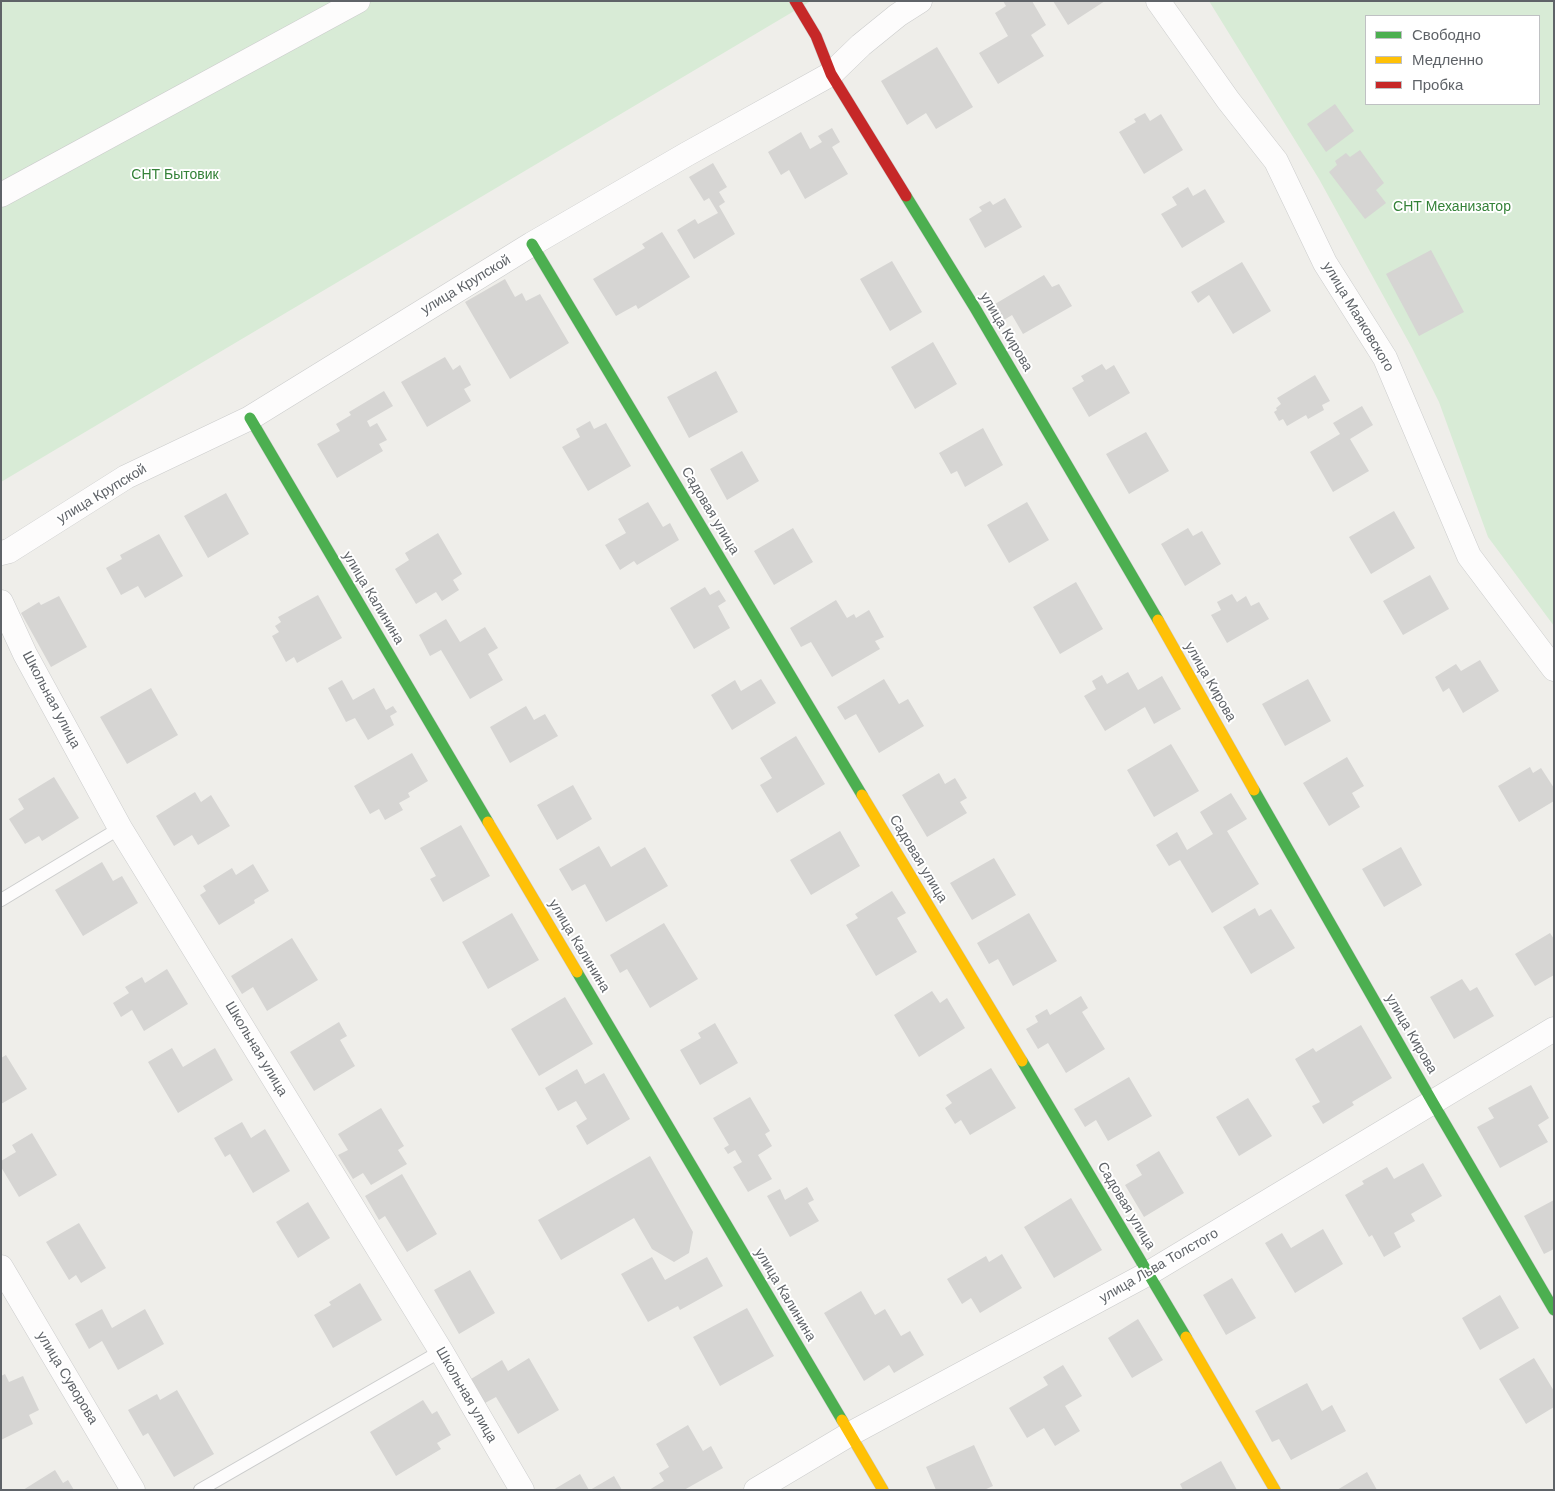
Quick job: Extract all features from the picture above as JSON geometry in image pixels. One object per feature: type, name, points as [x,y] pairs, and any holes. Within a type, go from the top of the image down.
[{"type":"street","points":[[1,195],[358,1]]},
{"type":"street","name":"улица Кирова","points":[[795,1],[816,36],[831,74],[975,308],[1133,577],[1433,1103],[1554,1310]]},
{"type":"street","name":"улица Крупской","points":[[1,553],[9,551],[126,478],[250,418],[532,244],[687,154],[831,74],[861,45],[898,15],[920,1]]},
{"type":"street","name":"улица Маяковского","points":[[1158,1],[1228,100],[1276,161],[1325,263],[1385,358],[1469,556],[1554,669]]},
{"type":"street","name":"Садовая улица","points":[[532,244],[1149,1273],[1275,1490]]},
{"type":"street","name":"улица Калинина","points":[[250,418],[883,1490]]},
{"type":"street","name":"Школьная улица","points":[[1,602],[25,654],[120,828],[441,1350],[522,1490]]},
{"type":"street","name":"улица Льва Толстого","points":[[756,1490],[850,1434],[1149,1273],[1433,1103],[1554,1028]]},
{"type":"street","name":"улица Суворова","points":[[1,1267],[133,1490]]},
{"type":"lane","points":[[1,900],[120,828]]},
{"type":"lane","points":[[200,1490],[441,1350]]},
{"type":"green space","name":"СНТ Бытовик","points":[[1,1],[811,1],[1,482]]},
{"type":"green space","name":"СНТ Механизатор","points":[[1209,1],[1554,1],[1554,626],[1488,537],[1439,402],[1412,348],[1319,179]]},
{"type":"building","points":[[1003,1],[1032,1],[1046,25],[1031,35],[1044,56],[998,84],[979,53],[1008,36],[995,13],[1006,6]]},
{"type":"building","points":[[1053,1],[1105,1],[1068,25]]},
{"type":"building","points":[[937,47],[973,107],[936,129],[926,113],[907,125],[881,81]]},
{"type":"building","points":[[1335,104],[1354,131],[1326,152],[1307,124]]},
{"type":"building","points":[[1145,113],[1150,121],[1161,114],[1183,150],[1144,174],[1119,132],[1136,122],[1134,119]]},
{"type":"building","points":[[832,128],[840,142],[832,147],[848,174],[805,199],[789,170],[781,175],[768,152],[801,132],[810,149],[822,142],[818,136]]},
{"type":"building","points":[[1360,150],[1384,183],[1376,190],[1386,203],[1365,219],[1329,172],[1337,165],[1335,161],[1346,153],[1350,157]]},
{"type":"building","points":[[713,163],[727,187],[719,192],[725,202],[719,206],[735,234],[694,259],[677,230],[695,219],[698,224],[718,213],[709,198],[704,201],[689,177]]},
{"type":"building","points":[[1188,187],[1193,196],[1205,189],[1225,222],[1182,248],[1161,214],[1177,205],[1172,197]]},
{"type":"building","points":[[1005,198],[1022,227],[985,248],[969,219],[982,211],[979,207],[990,201],[993,205]]},
{"type":"building","points":[[662,232],[690,277],[638,309],[636,305],[616,316],[593,279],[645,248],[642,244]]},
{"type":"building","points":[[1431,250],[1464,312],[1419,336],[1386,274]]},
{"type":"building","points":[[892,261],[922,312],[890,331],[860,279]]},
{"type":"building","points":[[1242,262],[1271,311],[1233,334],[1209,295],[1198,303],[1191,292]]},
{"type":"building","points":[[1044,275],[1052,287],[1059,284],[1072,306],[1023,334],[1012,315],[1004,320],[995,304]]},
{"type":"building","points":[[505,279],[515,297],[522,293],[526,301],[540,294],[569,343],[510,379],[465,302]]},
{"type":"building","points":[[933,342],[957,384],[915,409],[891,367]]},
{"type":"building","points":[[445,357],[453,370],[460,365],[471,385],[464,389],[471,401],[427,427],[401,382]]},
{"type":"building","points":[[1102,364],[1106,370],[1114,365],[1130,393],[1089,417],[1072,388],[1084,381],[1081,376]]},
{"type":"building","points":[[716,371],[738,412],[689,438],[667,397]]},
{"type":"building","points":[[1315,375],[1330,401],[1322,405],[1324,410],[1308,419],[1306,415],[1287,426],[1283,419],[1279,421],[1274,412],[1281,404],[1277,398]]},
{"type":"building","points":[[384,391],[393,406],[367,421],[370,427],[377,423],[387,440],[379,444],[383,451],[337,478],[317,444],[340,431],[336,424],[351,415],[349,412]]},
{"type":"building","points":[[1362,406],[1373,425],[1350,439],[1369,471],[1333,492],[1310,452],[1340,434],[1333,423]]},
{"type":"building","points":[[590,421],[594,429],[606,423],[631,466],[588,491],[562,447],[580,437],[576,429]]},
{"type":"building","points":[[983,428],[1003,465],[965,487],[957,471],[951,474],[939,453]]},
{"type":"building","points":[[1146,432],[1169,471],[1129,494],[1106,454]]},
{"type":"building","points":[[742,451],[759,481],[727,500],[710,469]]},
{"type":"building","points":[[226,493],[249,534],[208,558],[184,516]]},
{"type":"building","points":[[648,502],[663,527],[670,523],[679,540],[637,565],[634,561],[620,570],[605,545],[626,533],[618,519]]},
{"type":"building","points":[[1027,502],[1049,540],[1009,563],[987,525]]},
{"type":"building","points":[[1394,511],[1415,548],[1371,574],[1349,537]]},
{"type":"building","points":[[793,528],[813,562],[774,585],[754,551]]},
{"type":"building","points":[[1188,528],[1193,536],[1202,531],[1221,564],[1185,586],[1161,544]]},
{"type":"building","points":[[438,533],[462,574],[453,580],[459,590],[442,601],[436,592],[416,604],[395,569],[409,560],[405,553]]},
{"type":"building","points":[[159,534],[183,576],[145,598],[138,586],[121,595],[106,568],[122,559],[120,555]]},
{"type":"building","points":[[1430,575],[1449,609],[1403,635],[1383,601]]},
{"type":"building","points":[[1076,582],[1103,629],[1060,654],[1033,607]]},
{"type":"building","points":[[705,587],[710,595],[719,590],[726,601],[718,606],[730,628],[694,649],[670,608]]},
{"type":"building","points":[[1232,594],[1237,602],[1246,596],[1251,606],[1259,602],[1269,619],[1227,643],[1211,615],[1221,610],[1217,602]]},
{"type":"building","points":[[318,595],[342,638],[297,663],[294,657],[286,662],[272,636],[279,632],[275,626],[281,622],[278,617]]},
{"type":"building","points":[[59,596],[87,647],[51,667],[21,613],[39,602],[41,605]]},
{"type":"building","points":[[836,600],[847,618],[854,614],[856,618],[869,610],[884,637],[875,641],[880,649],[832,677],[811,642],[801,647],[790,628]]},
{"type":"building","points":[[446,619],[460,642],[485,627],[498,648],[488,654],[503,680],[470,699],[441,650],[430,656],[419,635]]},
{"type":"building","points":[[1480,660],[1499,691],[1463,713],[1449,688],[1443,692],[1435,677],[1456,664],[1461,671]]},
{"type":"building","points":[[1128,672],[1138,690],[1162,676],[1181,709],[1154,724],[1145,707],[1105,731],[1084,696],[1096,689],[1092,681],[1102,675],[1107,684]]},
{"type":"building","points":[[761,679],[776,703],[732,730],[711,695],[735,680],[741,691]]},
{"type":"building","points":[[884,679],[899,704],[908,699],[924,726],[879,753],[856,714],[845,720],[837,707]]},
{"type":"building","points":[[1308,679],[1331,721],[1285,746],[1262,704]]},
{"type":"building","points":[[342,680],[353,700],[374,688],[386,710],[393,706],[397,712],[390,716],[394,725],[368,740],[355,718],[346,722],[328,688]]},
{"type":"building","points":[[151,688],[178,735],[127,764],[100,717]]},
{"type":"building","points":[[526,706],[534,720],[545,714],[558,736],[510,763],[490,727]]},
{"type":"building","points":[[796,736],[825,784],[777,813],[760,785],[772,778],[760,758]]},
{"type":"building","points":[[1171,744],[1199,791],[1154,817],[1127,770]]},
{"type":"building","points":[[412,753],[428,781],[408,793],[410,797],[399,803],[403,810],[385,820],[379,809],[370,814],[354,786]]},
{"type":"building","points":[[1347,757],[1364,786],[1352,793],[1360,807],[1329,826],[1303,783]]},
{"type":"building","points":[[1530,767],[1533,773],[1541,768],[1554,788],[1554,801],[1519,822],[1498,786]]},
{"type":"building","points":[[939,773],[945,784],[955,778],[967,798],[960,802],[967,813],[927,837],[902,795]]},
{"type":"building","points":[[54,777],[79,818],[42,841],[39,836],[25,844],[9,819],[24,809],[18,799]]},
{"type":"building","points":[[573,785],[592,819],[557,840],[537,805]]},
{"type":"building","points":[[195,792],[201,802],[211,795],[230,826],[198,845],[192,835],[174,846],[156,816]]},
{"type":"building","points":[[1231,793],[1247,819],[1227,831],[1259,884],[1212,913],[1180,860],[1169,866],[1156,845],[1177,832],[1187,850],[1213,834],[1200,812]]},
{"type":"building","points":[[461,825],[490,876],[443,902],[430,879],[436,876],[420,848]]},
{"type":"building","points":[[840,831],[860,866],[811,895],[790,860]]},
{"type":"building","points":[[599,846],[611,867],[645,847],[668,886],[606,922],[585,884],[572,891],[559,869]]},
{"type":"building","points":[[1401,847],[1422,885],[1384,907],[1362,869]]},
{"type":"building","points":[[994,858],[1016,895],[972,920],[950,883]]},
{"type":"building","points":[[102,862],[113,881],[122,876],[138,903],[83,936],[55,890]]},
{"type":"building","points":[[253,864],[269,891],[254,900],[255,903],[219,925],[200,895],[206,891],[203,886],[232,868],[236,875]]},
{"type":"building","points":[[892,891],[906,913],[897,918],[917,952],[876,976],[846,925],[858,918],[855,914]]},
{"type":"building","points":[[1255,908],[1259,916],[1271,909],[1295,948],[1251,974],[1223,927]]},
{"type":"building","points":[[512,913],[539,960],[488,989],[462,942]]},
{"type":"building","points":[[1029,913],[1057,961],[1013,986],[998,959],[989,964],[977,943]]},
{"type":"building","points":[[664,923],[698,979],[650,1008],[627,969],[620,973],[610,955]]},
{"type":"building","points":[[1550,933],[1554,939],[1554,975],[1535,986],[1515,954]]},
{"type":"building","points":[[292,938],[318,980],[267,1011],[253,987],[242,994],[231,976]]},
{"type":"building","points":[[167,969],[188,1004],[144,1031],[132,1010],[121,1017],[113,1003],[129,993],[125,987],[142,977],[145,983]]},
{"type":"building","points":[[1462,979],[1470,991],[1477,987],[1494,1016],[1454,1039],[1430,997]]},
{"type":"building","points":[[932,991],[940,1003],[947,998],[965,1028],[919,1057],[894,1015]]},
{"type":"building","points":[[1081,996],[1088,1008],[1082,1012],[1105,1049],[1066,1073],[1048,1043],[1038,1049],[1026,1029],[1038,1022],[1035,1016],[1047,1009],[1050,1015]]},
{"type":"building","points":[[565,997],[593,1044],[539,1076],[511,1029]]},
{"type":"building","points":[[339,1022],[347,1036],[340,1040],[355,1066],[314,1091],[290,1052]]},
{"type":"building","points":[[715,1023],[738,1063],[700,1085],[680,1050],[701,1038],[698,1033]]},
{"type":"building","points":[[1361,1025],[1392,1078],[1352,1102],[1354,1105],[1323,1124],[1312,1106],[1320,1102],[1295,1059],[1313,1048],[1316,1052]]},
{"type":"building","points":[[172,1048],[183,1067],[215,1048],[233,1080],[178,1113],[148,1062]]},
{"type":"building","points":[[6,1055],[27,1089],[1,1104],[1,1058]]},
{"type":"building","points":[[991,1068],[1016,1108],[970,1135],[961,1120],[955,1124],[945,1108],[952,1103],[946,1095]]},
{"type":"building","points":[[577,1069],[585,1084],[604,1073],[630,1119],[587,1145],[576,1126],[587,1119],[576,1101],[558,1111],[545,1088]]},
{"type":"building","points":[[1129,1077],[1152,1116],[1108,1141],[1096,1120],[1085,1127],[1074,1109]]},
{"type":"building","points":[[1531,1085],[1549,1118],[1538,1125],[1548,1142],[1500,1168],[1477,1127],[1494,1118],[1488,1108]]},
{"type":"building","points":[[750,1097],[770,1131],[765,1134],[772,1146],[758,1155],[772,1179],[748,1192],[733,1167],[742,1162],[735,1150],[728,1154],[724,1148],[729,1145],[713,1118]]},
{"type":"building","points":[[1248,1098],[1272,1136],[1239,1156],[1216,1117]]},
{"type":"building","points":[[381,1108],[404,1146],[398,1150],[407,1164],[371,1185],[363,1173],[353,1179],[338,1155],[348,1150],[338,1134]]},
{"type":"building","points":[[242,1122],[251,1138],[265,1129],[290,1171],[253,1193],[230,1154],[225,1157],[214,1138]]},
{"type":"building","points":[[32,1133],[57,1175],[19,1197],[1,1167],[1,1161],[16,1152],[12,1145]]},
{"type":"building","points":[[1159,1151],[1184,1193],[1144,1217],[1125,1185],[1142,1175],[1136,1165]]},
{"type":"building","points":[[650,1156],[693,1232],[689,1253],[674,1262],[652,1249],[634,1218],[561,1260],[538,1220]]},
{"type":"building","points":[[1423,1163],[1442,1196],[1411,1214],[1415,1221],[1394,1233],[1401,1247],[1384,1257],[1372,1235],[1369,1237],[1345,1195],[1364,1184],[1362,1181],[1387,1167],[1394,1179]]},
{"type":"building","points":[[402,1174],[437,1234],[407,1252],[385,1216],[379,1220],[365,1196]]},
{"type":"building","points":[[807,1187],[814,1200],[808,1203],[819,1221],[790,1237],[767,1196],[780,1189],[785,1200]]},
{"type":"building","points":[[1071,1198],[1102,1250],[1054,1278],[1024,1227]]},
{"type":"building","points":[[1554,1200],[1554,1249],[1544,1254],[1524,1216]]},
{"type":"building","points":[[308,1202],[330,1238],[298,1258],[276,1222]]},
{"type":"building","points":[[79,1223],[106,1268],[81,1283],[76,1275],[69,1280],[46,1242]]},
{"type":"building","points":[[1323,1229],[1343,1264],[1295,1293],[1265,1243],[1282,1233],[1291,1248]]},
{"type":"building","points":[[1002,1254],[1022,1288],[980,1313],[971,1298],[962,1304],[947,1279],[986,1256],[989,1262]]},
{"type":"building","points":[[652,1257],[665,1280],[707,1257],[723,1286],[680,1310],[678,1306],[648,1322],[621,1274]]},
{"type":"building","points":[[470,1270],[495,1313],[459,1334],[434,1290]]},
{"type":"building","points":[[1232,1278],[1256,1318],[1226,1335],[1203,1295]]},
{"type":"building","points":[[360,1283],[382,1320],[333,1348],[314,1315],[331,1305],[329,1302]]},
{"type":"building","points":[[861,1291],[875,1315],[885,1309],[901,1336],[910,1331],[924,1355],[894,1373],[889,1365],[864,1381],[824,1313]]},
{"type":"building","points":[[1500,1295],[1519,1328],[1480,1350],[1462,1318]]},
{"type":"building","points":[[747,1308],[774,1356],[720,1386],[693,1337]]},
{"type":"building","points":[[102,1309],[112,1328],[145,1309],[164,1344],[118,1370],[102,1341],[89,1349],[75,1324]]},
{"type":"building","points":[[1138,1319],[1163,1360],[1132,1378],[1108,1338]]},
{"type":"building","points":[[529,1358],[559,1410],[518,1434],[496,1397],[485,1403],[471,1379],[502,1360],[508,1371]]},
{"type":"building","points":[[1534,1358],[1554,1391],[1554,1407],[1526,1424],[1499,1379]]},
{"type":"building","points":[[1063,1365],[1082,1396],[1065,1406],[1080,1431],[1055,1446],[1044,1428],[1027,1438],[1009,1408],[1048,1385],[1043,1377]]},
{"type":"building","points":[[5,1374],[9,1382],[23,1376],[39,1410],[29,1415],[33,1424],[1,1440],[1,1376]]},
{"type":"building","points":[[1307,1383],[1322,1411],[1332,1405],[1346,1431],[1291,1460],[1279,1439],[1272,1442],[1255,1411]]},
{"type":"building","points":[[177,1390],[214,1454],[174,1477],[148,1433],[143,1436],[128,1410],[157,1394],[160,1400]]},
{"type":"building","points":[[423,1400],[432,1414],[437,1411],[451,1435],[437,1443],[441,1449],[396,1476],[370,1432]]},
{"type":"building","points":[[688,1425],[703,1451],[711,1446],[723,1468],[684,1490],[649,1490],[664,1481],[659,1473],[669,1467],[656,1444]]},
{"type":"building","points":[[974,1445],[993,1486],[984,1490],[936,1490],[926,1467]]},
{"type":"building","points":[[1221,1461],[1237,1490],[1183,1490],[1180,1484]]},
{"type":"building","points":[[55,1470],[63,1483],[68,1480],[74,1490],[23,1490]]},
{"type":"building","points":[[1367,1472],[1377,1490],[1337,1490]]},
{"type":"building","points":[[580,1474],[589,1490],[553,1490]]},
{"type":"building","points":[[614,1476],[622,1490],[590,1490]]},
{"type":"traffic: fast","points":[[906,196],[975,308],[1158,620]]},
{"type":"traffic: fast","points":[[532,244],[862,795]]},
{"type":"traffic: fast","points":[[250,418],[488,822]]},
{"type":"traffic: fast","points":[[1254,790],[1554,1310]]},
{"type":"traffic: fast","points":[[577,972],[842,1420]]},
{"type":"traffic: fast","points":[[1022,1061],[1186,1337]]},
{"type":"traffic: slow","points":[[1158,620],[1254,790]]},
{"type":"traffic: slow","points":[[862,795],[1022,1061]]},
{"type":"traffic: slow","points":[[488,822],[577,972]]},
{"type":"traffic: slow","points":[[1186,1337],[1275,1490]]},
{"type":"traffic: slow","points":[[842,1420],[883,1490]]},
{"type":"traffic: jam","points":[[795,1],[816,36],[831,74],[906,196]]}]
